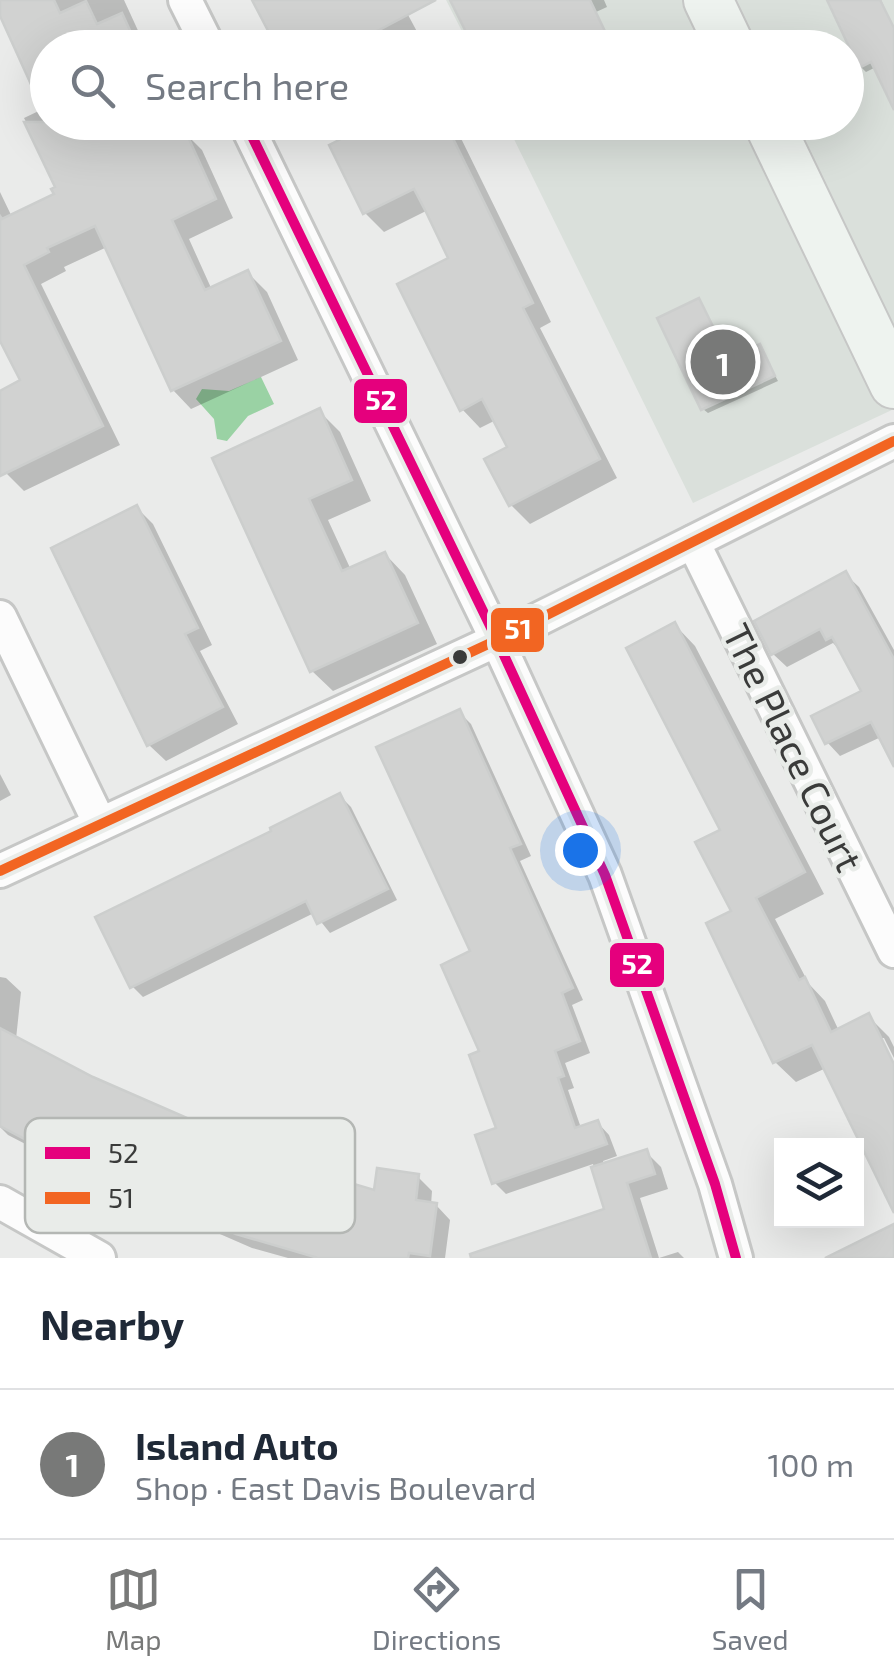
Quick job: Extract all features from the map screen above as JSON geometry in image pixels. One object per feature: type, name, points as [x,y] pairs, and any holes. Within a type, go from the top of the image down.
[{"type":"street","points":[[186,0],[200,30]]},
{"type":"street","points":[[708,0],[723,30]]},
{"type":"street","points":[[254,140],[497,640],[605,875],[716,1184],[736,1258]]},
{"type":"street","points":[[777,140],[894,384]]},
{"type":"street","points":[[0,871],[497,640],[894,441]]},
{"type":"street","name":"The Place Court","points":[[693,542],[894,951]]},
{"type":"street","points":[[0,618],[100,824]]},
{"type":"street","points":[[0,1202],[25,1216]]},
{"type":"street","points":[[55,1233],[99,1258]]},
{"type":"shaded area","points":[[446,0],[894,0],[894,409],[693,503],[514,140],[864,140],[864,30],[461,30]]},
{"type":"shaded area","points":[[261,377],[274,404],[248,416],[227,441],[217,439],[214,419],[196,399],[202,389],[229,391]]},
{"type":"building","points":[[0,0],[54,0],[60,13],[86,1],[97,24],[122,13],[130,30],[30,30],[30,82],[0,16]]},
{"type":"building","points":[[252,0],[436,0],[379,30],[268,30]]},
{"type":"building","points":[[450,0],[590,0],[604,30],[465,30]]},
{"type":"building","points":[[827,0],[880,0],[894,28],[894,110],[871,62],[864,66],[864,30],[841,30]]},
{"type":"building","points":[[33,140],[189,140],[216,199],[172,220],[205,290],[248,270],[281,341],[171,391],[95,226],[47,248],[49,252],[24,265],[103,426],[0,476],[0,391],[20,380],[0,341],[0,216],[2,219],[54,194],[51,189],[55,187]]},
{"type":"building","points":[[339,140],[454,140],[533,303],[523,308],[600,459],[509,506],[484,459],[507,447],[482,399],[460,411],[397,284],[448,258],[426,212],[414,189],[363,214],[329,145]]},
{"type":"building","points":[[699,298],[729,359],[760,344],[775,376],[701,410],[657,318]]},
{"type":"building","points":[[320,408],[352,480],[309,499],[342,571],[385,552],[418,623],[310,672],[212,458]]},
{"type":"building","points":[[137,505],[198,628],[185,634],[223,707],[147,746],[51,548]]},
{"type":"building","points":[[846,571],[894,659],[894,767],[871,722],[825,744],[811,716],[861,691],[832,637],[826,640],[820,629],[771,655],[754,621]]},
{"type":"building","points":[[675,622],[805,872],[756,898],[799,980],[805,977],[831,1032],[869,1013],[894,1064],[894,1213],[864,1152],[864,1138],[857,1138],[812,1045],[773,1063],[706,923],[731,911],[695,842],[720,830],[626,648]]},
{"type":"building","points":[[460,709],[521,844],[510,848],[573,988],[562,993],[580,1041],[555,1051],[564,1076],[558,1078],[575,1128],[598,1120],[607,1144],[492,1184],[475,1135],[496,1128],[469,1055],[479,1051],[441,965],[470,951],[376,747]]},
{"type":"building","points":[[340,793],[388,889],[317,924],[306,901],[130,988],[95,917]]},
{"type":"building","points":[[0,1028],[93,1077],[187,1118],[25,1118],[25,1139],[0,1126]]},
{"type":"building","points":[[647,1149],[655,1174],[627,1183],[651,1258],[471,1258],[470,1254],[604,1209],[591,1167]]},
{"type":"building","points":[[377,1168],[419,1174],[416,1200],[437,1203],[430,1256],[409,1253],[408,1258],[318,1258],[236,1234],[355,1233],[355,1184],[374,1190]]},
{"type":"building","points":[[894,1224],[894,1258],[825,1258]]},
{"type":"transit line","name":"52","points":[[254,140],[497,640],[605,875],[715,1184],[736,1258]]},
{"type":"transit line","name":"51","points":[[0,871],[497,640],[894,441]]},
{"type":"place","name":"Island Auto","points":[[723,362]]}]
